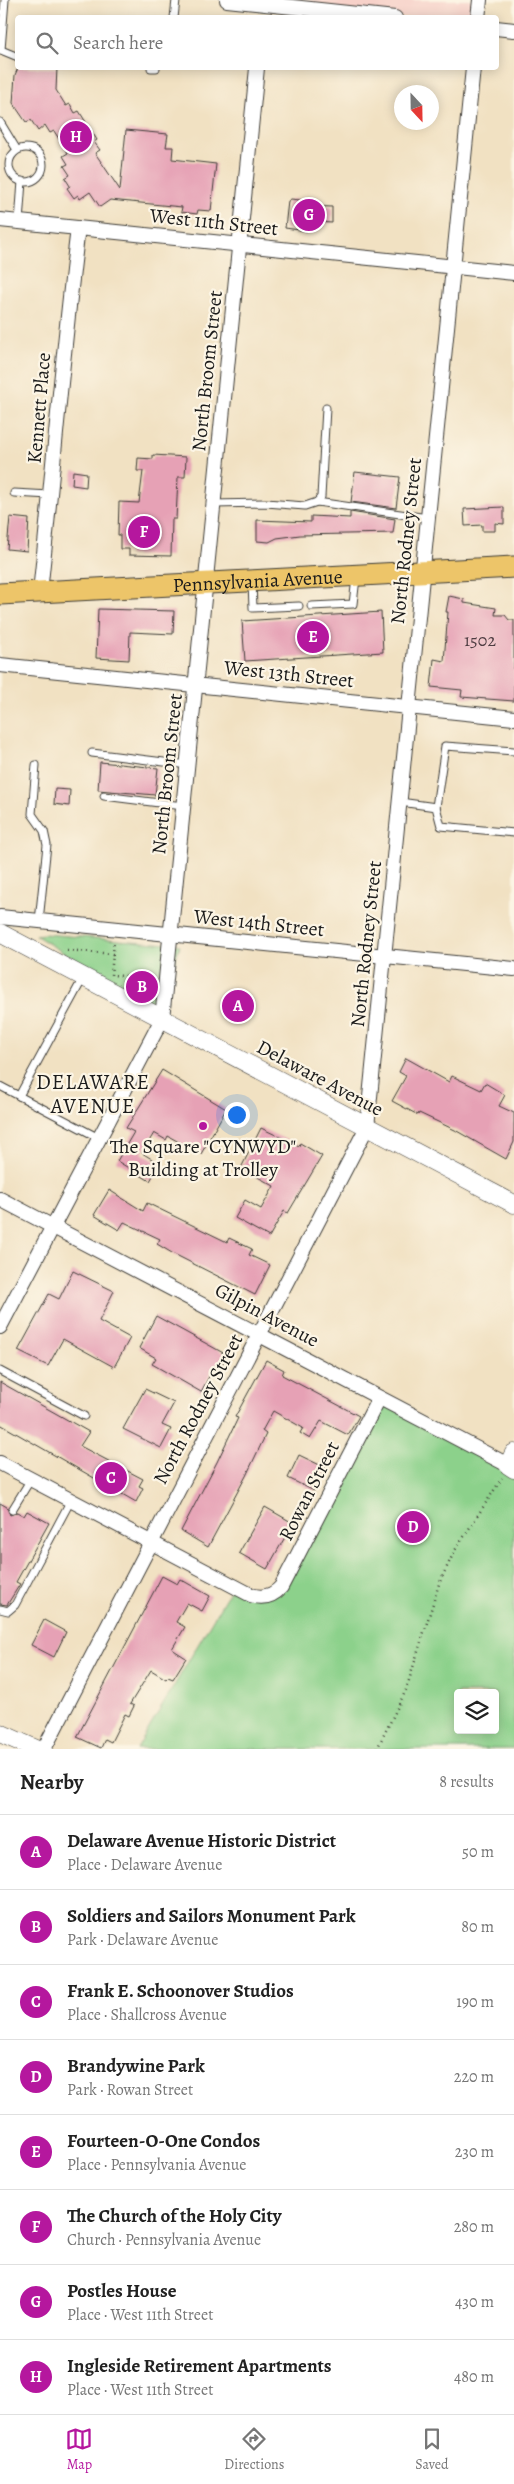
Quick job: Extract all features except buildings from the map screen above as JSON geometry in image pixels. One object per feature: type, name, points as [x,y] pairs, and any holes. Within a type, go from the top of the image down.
[{"type":"main road","name":"Pennsylvania Avenue","points":[[0,594],[514,567]]},
{"type":"street","points":[[227,0],[263,7],[359,15]]},
{"type":"street","points":[[478,15],[480,0]]},
{"type":"street","points":[[499,28],[514,30]]},
{"type":"street","name":"North Broom Street","points":[[0,1327],[162,1019],[257,70]]},
{"type":"street","name":"North Rodney Street","points":[[44,1749],[367,1127],[473,70]]},
{"type":"street","name":"West 11th Street","points":[[0,220],[514,273]]},
{"type":"street","name":"Kennett Place","points":[[40,592],[65,366],[66,328],[78,228]]},
{"type":"street","name":"West 13th Street","points":[[0,665],[514,718]]},
{"type":"street","name":"West 14th Street","points":[[0,917],[514,969]]},
{"type":"street","name":"Delaware Avenue","points":[[0,933],[514,1204]]},
{"type":"street","name":"Gilpin Avenue","points":[[0,1199],[379,1398],[512,1462]]},
{"type":"street","name":"Rowan Street","points":[[151,1542],[251,1595],[268,1596],[275,1594],[281,1587],[379,1398]]},
{"type":"street","points":[[0,1463],[151,1542]]},
{"type":"street","points":[[0,1732],[36,1749]]},
{"type":"lane","points":[[5,0],[1,50],[15,56]]},
{"type":"lane","points":[[174,15],[176,0]]},
{"type":"lane","points":[[0,122],[17,150]]},
{"type":"lane","points":[[33,149],[41,157],[43,168],[38,177],[27,182],[16,179],[10,170],[10,159],[17,150],[33,149]]},
{"type":"lane","points":[[19,222],[22,181]]},
{"type":"lane","points":[[317,502],[321,497],[326,408]]},
{"type":"lane","points":[[14,493],[51,495]]},
{"type":"lane","points":[[214,504],[266,503],[304,506],[317,502],[428,518]]},
{"type":"lane","points":[[311,606],[353,604],[356,575]]},
{"type":"lane","points":[[252,581],[252,608],[299,606]]},
{"type":"lane","points":[[514,751],[445,746],[436,807],[441,826],[514,833]]},
{"type":"lane","points":[[92,753],[188,765]]},
{"type":"lane","points":[[36,766],[32,814],[44,831],[47,845],[39,921]]},
{"type":"lane","points":[[104,796],[183,806]]},
{"type":"lane","points":[[400,802],[436,807]]},
{"type":"lane","points":[[18,1096],[83,977]]},
{"type":"lane","points":[[0,1086],[99,1138]]},
{"type":"lane","points":[[0,1371],[84,1416]]},
{"type":"lane","points":[[12,1510],[31,1479]]},
{"type":"lane","points":[[0,1609],[8,1611],[15,1605],[71,1500]]},
{"type":"path","points":[[111,974],[114,942],[122,942]]},
{"type":"path","points":[[80,958],[64,949],[112,954]]},
{"type":"path","points":[[103,970],[119,979]]},
{"type":"path","points":[[151,985],[152,970]]},
{"type":"path","points":[[111,974],[152,978]]},
{"type":"path","points":[[377,1749],[406,1690],[439,1584],[454,1552],[512,1462]]},
{"type":"shaded area","points":[[264,0],[480,0],[478,15],[380,15]]},
{"type":"green space","points":[[44,934],[180,945],[159,1012],[35,935]]},
{"type":"green space","points":[[379,1398],[514,1469],[514,1749],[137,1749],[233,1585],[275,1594]]},
{"type":"place","name":"Ingleside Retirement Apartments","points":[[76,137]]},
{"type":"place","name":"Postles House","points":[[309,215]]},
{"type":"place","name":"The Church of the Holy City","points":[[144,532]]},
{"type":"place","name":"Fourteen-O-One Condos","points":[[313,637]]},
{"type":"place","name":"Soldiers and Sailors Monument Park","points":[[142,987]]},
{"type":"place","name":"Delaware Avenue Historic District","points":[[238,1006]]},
{"type":"place","name":"The Square \"CYNWYD\" Building at Trolley","points":[[203,1126]]},
{"type":"place","name":"Frank E. Schoonover Studios","points":[[111,1478]]},
{"type":"place","name":"Brandywine Park","points":[[413,1527]]},
{"type":"district","name":"DELAWARE AVENUE","points":[[93,1094]]}]
